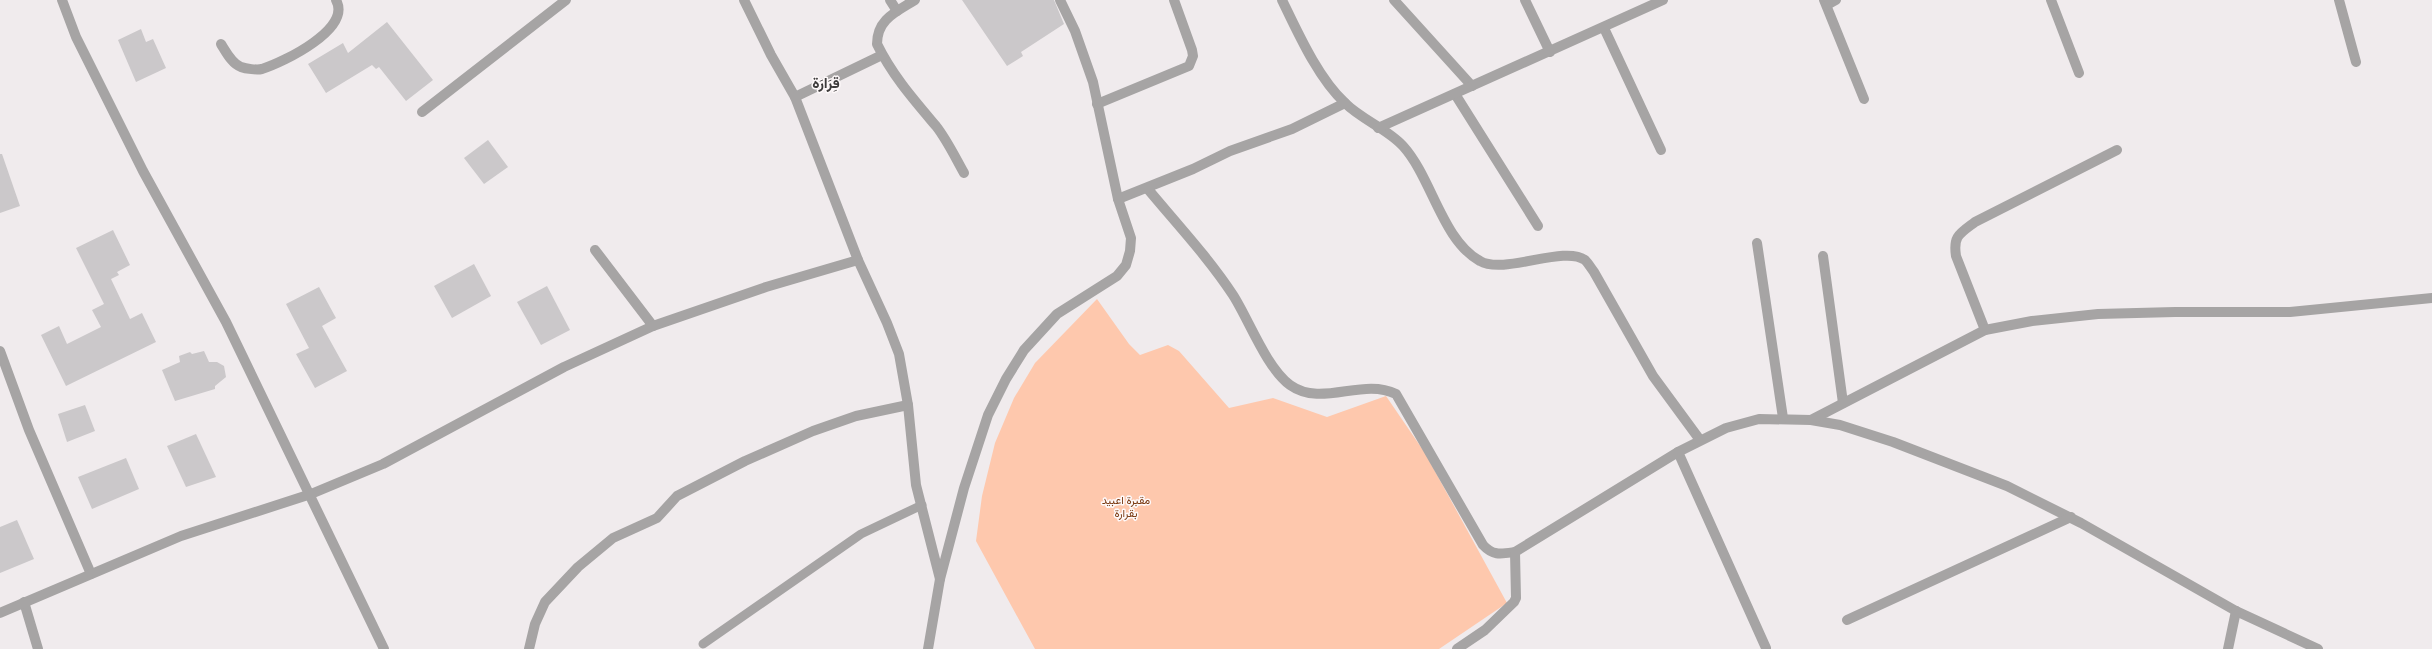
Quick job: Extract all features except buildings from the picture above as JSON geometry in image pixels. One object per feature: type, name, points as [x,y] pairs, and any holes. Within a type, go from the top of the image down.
[{"type":"street","points":[[62,0],[76,36],[100,87],[143,171],[226,322],[311,494],[384,649]]},
{"type":"street","points":[[221,44],[233,61],[240,67],[261,69],[280,61],[326,33],[337,18],[338,4],[336,0]]},
{"type":"street","points":[[422,112],[566,0]]},
{"type":"street","points":[[744,0],[771,56],[795,97],[858,260],[888,323],[899,354],[908,405],[916,485],[940,579]]},
{"type":"street","points":[[890,0],[897,11]]},
{"type":"street","points":[[915,0],[887,18],[879,29],[877,44],[882,55],[913,101],[936,127],[964,173]]},
{"type":"street","points":[[928,649],[940,579],[976,452],[988,415],[1006,379],[1024,350],[1057,314],[1117,276],[1126,265],[1131,238],[1118,199],[1093,82],[1084,55],[1060,0]]},
{"type":"street","points":[[1097,104],[1189,66],[1193,56],[1192,50],[1174,0]]},
{"type":"street","points":[[1282,0],[1320,70],[1344,103],[1403,146],[1419,169],[1458,240],[1468,251],[1481,262],[1496,264],[1568,256],[1585,260],[1594,272],[1653,376],[1700,440]]},
{"type":"street","points":[[1394,0],[1472,86]]},
{"type":"street","points":[[1525,0],[1550,52]]},
{"type":"street","points":[[1378,128],[1604,28],[1663,0]]},
{"type":"street","points":[[1836,0],[1825,3],[1864,99]]},
{"type":"street","points":[[2051,0],[2079,73]]},
{"type":"street","points":[[2338,0],[2356,62]]},
{"type":"street","points":[[1604,28],[1661,150]]},
{"type":"street","points":[[795,97],[882,55]]},
{"type":"street","points":[[1455,94],[1538,226]]},
{"type":"street","points":[[1118,199],[1147,188],[1230,151],[1292,129],[1344,103]]},
{"type":"street","points":[[1984,330],[1956,256],[1954,244],[1958,234],[1975,222],[2117,150]]},
{"type":"street","points":[[1147,188],[1233,295],[1275,369],[1290,385],[1307,392],[1326,394],[1369,388],[1384,388],[1396,394],[1483,545],[1490,552],[1496,555],[1515,552],[1700,440],[1741,423],[1783,418],[1811,420],[1840,425],[1893,442],[2006,486],[2071,517],[2236,611],[2318,649]]},
{"type":"street","points":[[1757,243],[1783,418]]},
{"type":"street","points":[[595,250],[653,326]]},
{"type":"street","points":[[1823,256],[1843,403]]},
{"type":"street","points":[[0,613],[181,536],[311,494],[383,464],[564,367],[653,326],[766,287],[858,260]]},
{"type":"street","points":[[1811,420],[1984,330],[2032,321],[2098,314],[2290,312],[2432,298]]},
{"type":"street","points":[[0,351],[29,430],[91,574]]},
{"type":"street","points":[[529,649],[535,624],[545,602],[569,577],[613,538],[656,518],[677,496],[745,461],[813,431],[856,416],[908,405]]},
{"type":"street","points":[[1678,452],[1766,648]]},
{"type":"street","points":[[1847,620],[2071,517]]},
{"type":"street","points":[[1457,649],[1485,630],[1514,602],[1516,598],[1515,552]]},
{"type":"street","points":[[24,602],[38,649]]},
{"type":"street","points":[[2228,649],[2236,611]]},
{"type":"lane","points":[[703,644],[861,534],[922,505]]},
{"type":"green space","name":"مقبرة اعبيد بقرارة","points":[[1097,299],[1129,344],[1140,355],[1168,345],[1179,351],[1229,408],[1273,398],[1327,417],[1386,396],[1425,453],[1507,603],[1439,649],[1035,649],[976,541],[982,496],[995,443],[1014,398],[1035,363]]},
{"type":"district","name":"قِرَارَة","points":[[826,83]]}]
